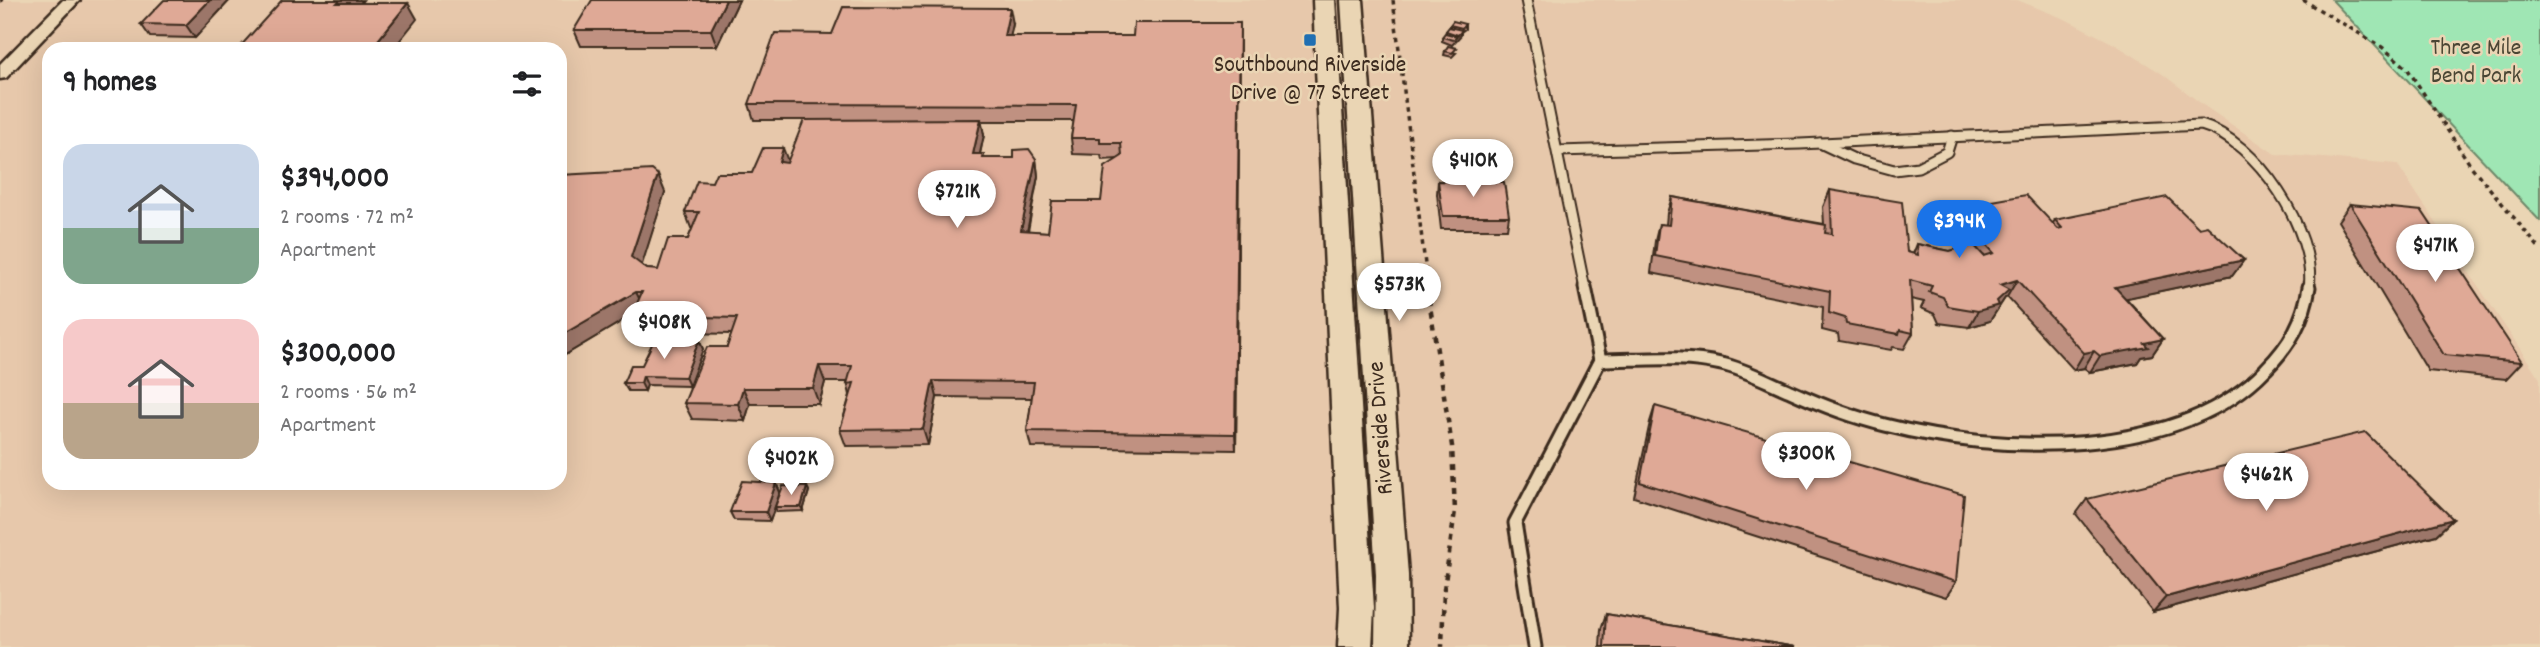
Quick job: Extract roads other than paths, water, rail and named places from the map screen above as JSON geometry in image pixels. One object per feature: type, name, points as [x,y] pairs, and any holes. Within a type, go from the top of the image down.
[{"type":"main road","name":"Riverside Drive","points":[[1324,0],[1357,608],[1355,647]]},
{"type":"main road","name":"Riverside Drive","points":[[1352,0],[1392,575],[1392,647]]},
{"type":"street","points":[[0,74],[72,0]]},
{"type":"lane","points":[[1527,0],[1600,360],[1515,523],[1535,647]]},
{"type":"lane","points":[[1558,150],[1820,143],[2201,125],[2213,127],[2239,145],[2263,172],[2286,204],[2300,230],[2308,254],[2310,277],[2302,325],[2287,349],[2239,395],[2190,420],[2151,432],[2096,441],[2035,443],[1926,433],[1853,416],[1722,364],[1699,361],[1600,360]]},
{"type":"lane","points":[[1820,143],[1847,158],[1873,166],[1916,168],[1947,152],[1952,136]]},
{"type":"place","name":"Southbound Riverside Drive @ 77 Street","points":[[1310,40]]},
{"type":"park label","name":"Three Mile Bend Park","points":[[2476,63]]}]
